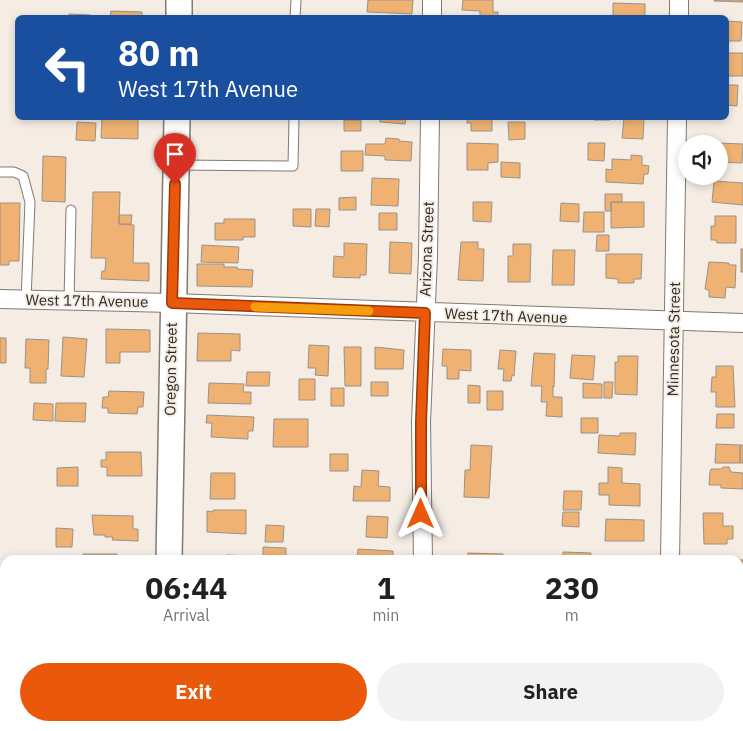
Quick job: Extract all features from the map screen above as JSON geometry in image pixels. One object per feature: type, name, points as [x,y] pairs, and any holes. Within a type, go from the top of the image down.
[{"type":"main road","points":[[179,0],[179,15]]},
{"type":"main road","name":"Oregon Street","points":[[169,555],[172,303],[177,120]]},
{"type":"street","points":[[432,0],[432,15]]},
{"type":"street","points":[[679,0],[679,15]]},
{"type":"street","name":"Arizona Street","points":[[423,555],[421,422],[430,120]]},
{"type":"street","name":"Minnesota Street","points":[[670,555],[677,120]]},
{"type":"street","name":"West 17th Avenue","points":[[0,300],[172,303],[743,323]]},
{"type":"lane","points":[[295,15],[296,0]]},
{"type":"lane","points":[[176,164],[293,166],[294,120]]},
{"type":"lane","points":[[0,172],[14,172],[23,176],[30,202],[26,300]]},
{"type":"lane","points":[[69,301],[71,210]]},
{"type":"building","points":[[368,0],[413,0],[412,14],[367,12]]},
{"type":"building","points":[[463,0],[493,0],[493,12],[498,12],[498,15],[480,15],[480,11],[462,10]]},
{"type":"building","points":[[743,0],[743,2],[714,1]]},
{"type":"building","points":[[613,3],[645,4],[645,15],[613,15]]},
{"type":"building","points":[[111,11],[142,12],[142,15],[110,15]]},
{"type":"building","points":[[729,21],[742,22],[741,41],[729,41]]},
{"type":"building","points":[[729,53],[743,53],[743,76],[729,76]]},
{"type":"building","points":[[729,85],[738,85],[737,106],[729,105]]},
{"type":"building","points":[[102,120],[138,120],[138,139],[101,138]]},
{"type":"building","points":[[344,120],[361,120],[361,131],[344,131]]},
{"type":"building","points":[[380,120],[406,120],[405,124],[380,122]]},
{"type":"building","points":[[467,120],[492,120],[492,131],[471,131],[471,123],[467,123]]},
{"type":"building","points":[[624,120],[644,120],[643,139],[622,138]]},
{"type":"building","points":[[77,122],[96,123],[95,141],[76,140]]},
{"type":"building","points":[[508,122],[525,122],[525,139],[509,140]]},
{"type":"building","points":[[386,138],[412,142],[411,161],[385,160],[385,156],[365,155],[366,144],[385,144]]},
{"type":"building","points":[[467,143],[498,144],[498,162],[488,163],[488,170],[467,170]]},
{"type":"building","points":[[588,143],[605,143],[604,161],[588,160]]},
{"type":"building","points":[[728,143],[743,144],[742,163],[728,162]]},
{"type":"building","points":[[341,151],[363,151],[363,171],[341,171]]},
{"type":"building","points":[[631,155],[642,156],[642,165],[649,166],[648,174],[644,174],[643,184],[606,182],[606,169],[612,170],[612,159],[631,160]]},
{"type":"building","points":[[43,156],[66,157],[65,202],[42,201]]},
{"type":"building","points":[[501,162],[520,163],[520,178],[501,177]]},
{"type":"building","points":[[372,178],[399,179],[398,206],[371,205]]},
{"type":"building","points":[[728,182],[743,183],[743,205],[712,202],[714,185],[728,185]]},
{"type":"building","points":[[93,192],[120,192],[119,224],[134,225],[133,263],[149,263],[149,281],[101,279],[102,271],[105,271],[106,258],[91,258]]},
{"type":"building","points":[[605,194],[622,194],[622,202],[611,202],[611,211],[605,211]]},
{"type":"building","points":[[356,197],[356,210],[339,210],[339,198]]},
{"type":"building","points":[[473,202],[492,202],[491,222],[473,221]]},
{"type":"building","points":[[611,202],[644,202],[644,227],[611,228]]},
{"type":"building","points":[[0,203],[20,203],[19,261],[9,261],[9,265],[0,265]]},
{"type":"building","points":[[561,203],[579,204],[579,222],[560,221]]},
{"type":"building","points":[[293,209],[311,209],[311,227],[293,226]]},
{"type":"building","points":[[316,209],[330,209],[329,227],[315,226]]},
{"type":"building","points":[[584,212],[604,212],[604,232],[583,232]]},
{"type":"building","points":[[379,213],[397,213],[397,230],[379,230]]},
{"type":"building","points":[[119,215],[132,215],[131,224],[119,224]]},
{"type":"building","points":[[715,216],[736,216],[736,243],[717,243],[716,240],[711,240],[711,226],[715,226]]},
{"type":"building","points":[[224,219],[255,219],[255,237],[243,237],[243,240],[215,240],[215,223],[224,223]]},
{"type":"building","points":[[597,235],[609,235],[609,251],[596,251]]},
{"type":"building","points":[[390,242],[412,243],[411,274],[389,273]]},
{"type":"building","points":[[461,242],[478,242],[478,249],[484,249],[483,281],[458,280]]},
{"type":"building","points":[[344,243],[367,244],[366,275],[360,275],[360,278],[333,277],[334,256],[344,257]]},
{"type":"building","points":[[513,244],[531,244],[530,282],[508,282],[508,256],[513,256]]},
{"type":"building","points":[[202,245],[239,247],[238,263],[201,262]]},
{"type":"building","points":[[741,249],[743,249],[743,272],[741,272]]},
{"type":"building","points":[[553,250],[575,250],[574,285],[552,285]]},
{"type":"building","points":[[606,254],[642,254],[641,279],[634,279],[634,283],[618,283],[618,279],[606,278]]},
{"type":"building","points":[[709,262],[736,265],[735,288],[726,287],[725,298],[709,297],[709,290],[705,289]]},
{"type":"building","points":[[197,264],[224,264],[224,267],[253,270],[252,287],[197,286]]},
{"type":"building","points":[[106,329],[150,330],[150,352],[120,352],[120,363],[106,363]]},
{"type":"building","points":[[198,333],[240,334],[240,351],[231,350],[231,361],[197,361]]},
{"type":"building","points":[[63,337],[87,339],[84,377],[61,376]]},
{"type":"building","points":[[0,338],[6,338],[6,363],[0,363]]},
{"type":"building","points":[[26,339],[49,340],[46,383],[30,383],[30,368],[25,368]]},
{"type":"building","points":[[309,345],[329,346],[328,376],[315,375],[316,368],[308,368]]},
{"type":"building","points":[[344,347],[361,347],[361,386],[345,386]]},
{"type":"building","points":[[375,347],[404,350],[403,369],[375,369]]},
{"type":"building","points":[[443,349],[471,350],[471,371],[459,370],[459,379],[447,379],[447,366],[442,366]]},
{"type":"building","points":[[500,350],[516,351],[514,376],[512,375],[511,381],[503,381],[504,369],[498,369]]},
{"type":"building","points":[[534,353],[555,354],[553,397],[562,397],[562,417],[546,416],[547,402],[541,402],[542,386],[531,386]]},
{"type":"building","points":[[572,355],[595,356],[593,380],[570,378]]},
{"type":"building","points":[[618,356],[638,356],[637,395],[615,394],[615,362],[618,362]]},
{"type":"building","points":[[716,366],[733,366],[735,407],[716,407],[716,392],[711,392],[712,377],[716,377]]},
{"type":"building","points":[[247,372],[270,372],[269,386],[246,386]]},
{"type":"building","points":[[299,379],[315,379],[315,400],[299,400]]},
{"type":"building","points":[[371,382],[388,382],[388,396],[371,396]]},
{"type":"building","points":[[604,382],[613,382],[612,398],[604,398]]},
{"type":"building","points":[[209,383],[244,384],[243,392],[251,392],[251,404],[208,403]]},
{"type":"building","points":[[583,383],[602,384],[602,398],[583,398]]},
{"type":"building","points":[[468,385],[480,386],[480,403],[468,403]]},
{"type":"building","points":[[331,388],[344,388],[344,406],[331,406]]},
{"type":"building","points":[[109,391],[144,392],[143,407],[138,407],[137,414],[108,413],[108,408],[102,408],[103,397],[108,397]]},
{"type":"building","points":[[487,391],[503,391],[503,410],[487,410]]},
{"type":"building","points":[[34,403],[53,404],[53,421],[33,420]]},
{"type":"building","points":[[56,403],[86,403],[85,422],[55,421]]},
{"type":"building","points":[[717,414],[734,414],[734,428],[716,428]]},
{"type":"building","points":[[207,415],[254,417],[253,431],[248,431],[248,439],[211,437],[212,423],[206,423]]},
{"type":"building","points":[[581,418],[598,418],[598,433],[581,433]]},
{"type":"building","points":[[274,419],[308,419],[308,447],[273,447]]},
{"type":"building","points":[[620,433],[636,433],[635,455],[598,453],[599,435],[620,436]]},
{"type":"building","points":[[716,444],[740,445],[740,463],[715,463]]},
{"type":"building","points":[[471,445],[492,446],[489,498],[464,497],[465,470],[470,470]]},
{"type":"building","points":[[740,445],[743,445],[743,463],[740,463]]},
{"type":"building","points":[[106,452],[141,452],[142,476],[107,476],[107,467],[101,467],[101,460],[106,460]]},
{"type":"building","points":[[330,454],[348,454],[348,471],[330,471]]},
{"type":"building","points":[[78,467],[78,486],[57,486],[57,468]]},
{"type":"building","points":[[608,467],[622,468],[622,483],[640,484],[640,506],[609,505],[609,495],[599,495],[599,483],[608,483]]},
{"type":"building","points":[[729,467],[731,472],[743,473],[743,489],[721,488],[721,485],[709,485],[711,469],[721,469]]},
{"type":"building","points":[[362,470],[379,471],[378,486],[390,487],[390,501],[353,501],[354,486],[361,487]]},
{"type":"building","points":[[211,473],[235,473],[235,499],[210,499]]},
{"type":"building","points":[[564,491],[582,491],[581,510],[563,510]]},
{"type":"building","points":[[213,510],[246,510],[246,534],[207,532],[207,511],[213,512]]},
{"type":"building","points":[[563,512],[579,512],[579,527],[562,526]]},
{"type":"building","points":[[703,513],[723,513],[723,526],[733,526],[733,539],[727,539],[727,544],[704,544]]},
{"type":"building","points":[[92,515],[133,516],[133,529],[138,529],[138,541],[112,540],[113,537],[94,535]]},
{"type":"building","points":[[367,516],[388,517],[387,538],[366,537]]},
{"type":"building","points":[[606,519],[644,520],[644,541],[605,541]]},
{"type":"building","points":[[266,525],[284,526],[283,542],[265,542]]},
{"type":"building","points":[[56,528],[73,529],[72,547],[56,547]]},
{"type":"building","points":[[263,547],[286,548],[286,555],[263,555]]},
{"type":"building","points":[[358,549],[393,551],[393,555],[357,555]]},
{"type":"building","points":[[563,552],[591,553],[591,555],[563,555]]},
{"type":"building","points":[[468,553],[503,554],[503,555],[468,555]]},
{"type":"building","points":[[83,554],[117,554],[117,555]]},
{"type":"slow traffic","points":[[255,307],[369,311]]},
{"type":"route","points":[[175,184],[172,303],[425,313],[421,422],[421,514]]}]
